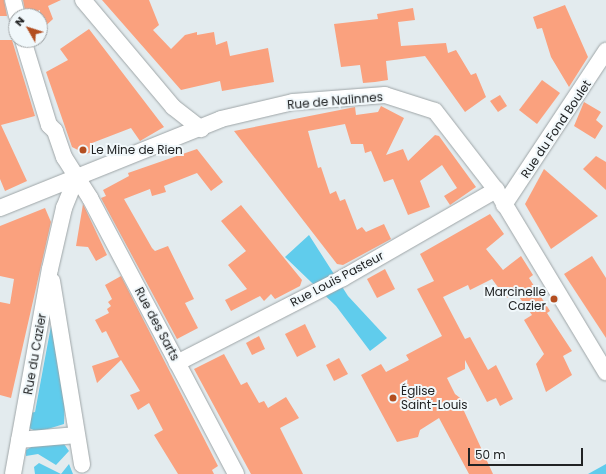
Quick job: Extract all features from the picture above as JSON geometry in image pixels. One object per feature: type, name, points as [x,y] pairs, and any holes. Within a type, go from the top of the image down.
[{"type":"street","points":[[83,0],[173,107],[201,129]]},
{"type":"street","points":[[25,48],[49,125],[77,175]]},
{"type":"street","name":"Rue du Fond Boulet","points":[[504,205],[606,51]]},
{"type":"street","name":"Rue de Nalinnes","points":[[0,208],[77,175],[201,129],[221,119],[293,102],[384,95],[435,111],[496,190],[606,372]]},
{"type":"street","name":"Rue du Cazier","points":[[13,474],[50,269],[64,208],[77,175]]},
{"type":"street","name":"Rue des Sarts","points":[[77,175],[236,474]]},
{"type":"street","name":"Rue Louis Pasteur","points":[[177,363],[342,278],[496,190]]},
{"type":"street","name":"Rue du Cazier","points":[[50,269],[82,465]]},
{"type":"street","points":[[19,440],[77,435]]},
{"type":"shaded area","points":[[309,235],[348,296],[387,338],[370,351],[336,306],[285,257]]},
{"type":"shaded area","points":[[53,315],[65,398],[64,424],[38,432],[29,428],[29,413],[35,412]]},
{"type":"shaded area","points":[[64,444],[69,451],[56,465],[38,454],[26,456],[26,450],[33,446]]},
{"type":"shaded area","points":[[39,463],[61,474],[35,474],[34,467]]},
{"type":"shaded area","points":[[69,464],[73,474],[61,474]]},
{"type":"shaded area","points":[[606,464],[606,474],[588,474]]},
{"type":"building","points":[[0,0],[4,0],[7,16],[0,16]]},
{"type":"building","points":[[23,0],[61,0],[48,6],[53,19],[48,24],[48,8],[24,8]]},
{"type":"building","points":[[102,0],[149,0],[159,25],[153,30],[171,49],[185,35],[197,32],[197,35],[214,32],[216,45],[227,41],[230,56],[268,48],[274,82],[222,91],[220,81],[181,90]]},
{"type":"building","points":[[565,5],[588,57],[569,87],[551,57],[542,28],[537,29],[533,17]]},
{"type":"building","points":[[413,8],[415,20],[398,22],[401,46],[446,43],[448,53],[456,50],[471,75],[476,73],[486,97],[465,112],[425,56],[386,61],[388,80],[375,82],[363,83],[360,65],[341,67],[334,24],[378,19],[377,14]]},
{"type":"building","points":[[89,29],[164,127],[140,141],[131,128],[92,143],[95,151],[86,154],[72,147],[46,72],[68,60],[60,49]]},
{"type":"building","points":[[0,40],[8,40],[8,48],[14,48],[35,116],[1,125],[27,181],[5,191],[0,179]]},
{"type":"building","points":[[542,80],[560,93],[537,124],[519,110]]},
{"type":"building","points":[[500,95],[507,106],[498,112],[490,101]]},
{"type":"building","points":[[584,102],[601,112],[596,120],[603,126],[595,139],[574,126]]},
{"type":"building","points":[[381,106],[404,118],[386,155],[403,149],[408,161],[435,135],[439,136],[476,187],[450,205],[444,196],[457,188],[442,165],[420,181],[430,207],[408,215],[393,179],[384,182],[371,151],[365,153],[363,144],[351,144],[345,124],[308,131],[318,168],[321,167],[330,194],[336,191],[340,201],[345,199],[357,230],[362,227],[366,232],[384,224],[391,239],[343,265],[337,264],[234,131],[355,107],[356,115],[378,112]]},
{"type":"building","points":[[197,149],[223,182],[211,191],[197,173],[164,186],[166,192],[152,196],[150,189],[124,199],[152,248],[155,251],[168,246],[194,299],[185,303],[198,328],[177,339],[101,198],[106,196],[103,190],[129,176],[128,173]]},
{"type":"building","points":[[596,156],[606,162],[606,190],[583,169]]},
{"type":"building","points":[[544,169],[598,216],[551,249],[525,204]]},
{"type":"building","points":[[83,204],[107,255],[96,261],[88,247],[76,246]]},
{"type":"building","points":[[241,205],[302,280],[300,286],[275,299],[271,294],[264,301],[260,296],[231,311],[225,300],[247,289],[228,265],[246,251],[221,221]]},
{"type":"building","points":[[45,208],[51,222],[11,398],[0,395],[0,302],[10,304],[14,279],[0,276],[0,226]]},
{"type":"building","points":[[490,214],[504,234],[486,249],[503,270],[521,256],[533,275],[529,278],[550,311],[547,313],[572,351],[563,356],[572,375],[546,392],[536,364],[544,354],[524,320],[532,315],[517,294],[506,298],[492,279],[470,290],[468,285],[443,297],[465,339],[470,337],[488,370],[496,365],[513,399],[500,406],[496,398],[487,402],[465,360],[465,369],[447,378],[455,394],[464,401],[464,411],[493,474],[469,474],[439,418],[420,430],[418,437],[397,442],[361,375],[381,364],[386,372],[409,360],[406,355],[442,336],[417,289],[434,281],[420,254]]},
{"type":"building","points":[[592,256],[606,278],[606,338],[564,274]]},
{"type":"building","points":[[385,269],[395,289],[377,298],[367,279]]},
{"type":"building","points":[[121,276],[218,466],[212,470],[214,474],[178,474],[154,435],[163,430],[149,403],[138,410],[130,395],[140,391],[121,360],[97,383],[92,366],[119,357],[106,331],[102,333],[95,320],[109,313],[107,309],[111,306],[108,302],[112,299],[105,285]]},
{"type":"building","points":[[305,324],[316,347],[297,357],[285,334]]},
{"type":"building","points":[[259,336],[265,349],[252,355],[246,343]]},
{"type":"building","points":[[224,354],[241,385],[247,382],[259,403],[264,401],[268,408],[286,397],[299,418],[280,428],[303,474],[251,474],[194,369]]},
{"type":"building","points":[[339,358],[348,374],[334,381],[326,365]]},
{"type":"place","name":"Le Mine de Rien","points":[[83,150]]},
{"type":"place","name":"Marcinelle Cazier","points":[[554,299]]},
{"type":"place","name":"Église Saint-Louis","points":[[393,398]]}]
